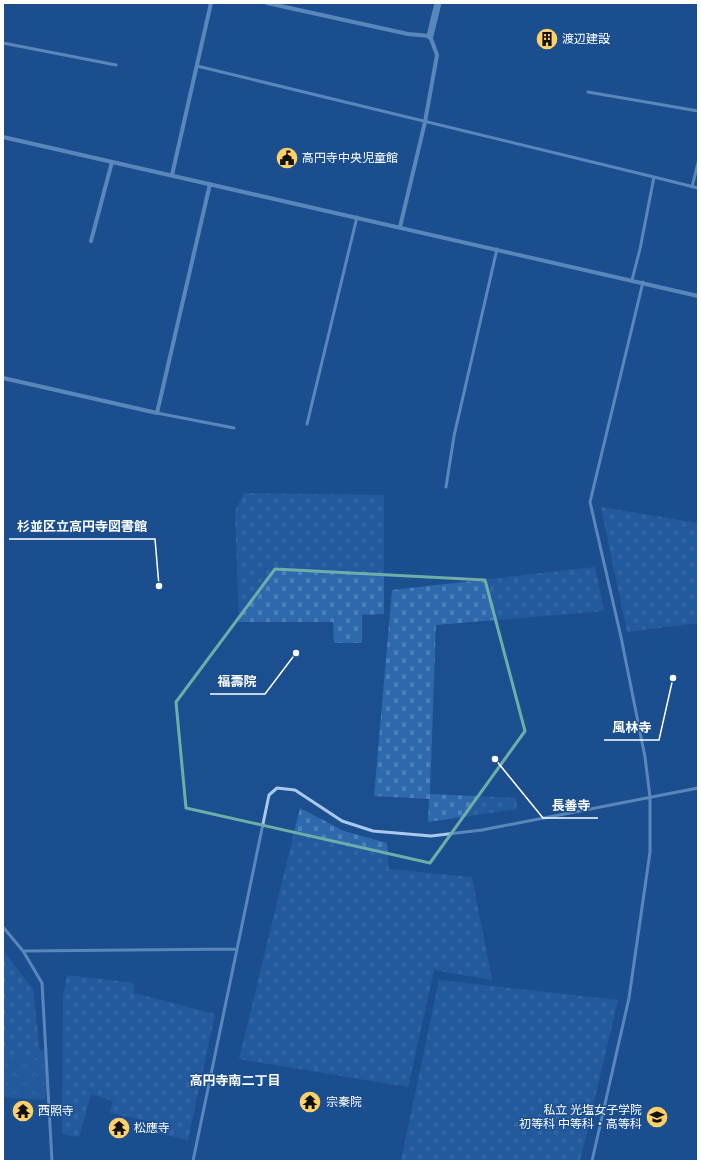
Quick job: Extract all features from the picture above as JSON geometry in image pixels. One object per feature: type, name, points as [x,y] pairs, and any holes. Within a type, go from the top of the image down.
[{"type":"street","points":[[172,175],[211,3]]},
{"type":"street","points":[[267,3],[408,34],[430,36]]},
{"type":"street","points":[[400,227],[425,122],[437,55],[430,36],[438,3]]},
{"type":"street","points":[[3,137],[643,282],[698,296]]},
{"type":"street","points":[[91,241],[112,162]]},
{"type":"street","points":[[3,378],[157,414],[210,184]]},
{"type":"lane","points":[[3,43],[116,65]]},
{"type":"lane","points":[[197,66],[698,188]]},
{"type":"lane","points":[[588,92],[698,111]]},
{"type":"lane","points":[[692,187],[698,163]]},
{"type":"lane","points":[[632,280],[640,249],[654,177]]},
{"type":"lane","points":[[307,424],[357,217]]},
{"type":"lane","points":[[446,487],[454,436],[497,249]]},
{"type":"lane","points":[[592,1161],[630,998],[650,852],[650,797],[644,749],[621,637],[590,502],[643,282]]},
{"type":"lane","points":[[157,414],[234,428]]},
{"type":"lane","points":[[193,1161],[269,795],[277,788],[295,790],[342,821],[373,831],[431,836],[482,830],[698,788]]},
{"type":"lane","points":[[3,927],[23,951],[42,983],[52,1161]]},
{"type":"lane","points":[[23,951],[236,949]]},
{"type":"highlighted area","points":[[275,569],[485,580],[525,731],[430,863],[186,808],[176,702]]},
{"type":"green space","points":[[244,493],[384,495],[384,614],[362,615],[362,643],[334,643],[333,622],[239,622],[235,511]]},
{"type":"green space","points":[[601,507],[698,523],[698,623],[627,632]]},
{"type":"green space","points":[[595,567],[604,611],[436,625],[430,794],[516,798],[517,809],[428,822],[429,799],[374,796],[392,590]]},
{"type":"green space","points":[[300,808],[344,831],[387,843],[389,869],[472,877],[492,980],[434,970],[408,1087],[239,1059]]},
{"type":"green space","points":[[3,951],[33,989],[41,1061],[3,1055]]},
{"type":"green space","points":[[67,975],[134,983],[134,993],[215,1014],[188,1140],[156,1133],[157,1123],[110,1113],[113,1101],[91,1094],[79,1137],[62,1134],[63,997]]},
{"type":"green space","points":[[439,980],[618,1000],[580,1161],[401,1161]]},
{"type":"green space","points":[[3,1024],[25,1046],[45,1051],[47,1084],[45,1100],[3,1096]]},
{"type":"place","name":"渡辺建設","points":[[547,39]]},
{"type":"place","name":"高円寺中央児童館","points":[[287,158]]},
{"type":"place","name":"杉並区立高円寺図書館","points":[[159,586]]},
{"type":"place","name":"福壽院","points":[[296,653]]},
{"type":"place","name":"風林寺","points":[[673,678]]},
{"type":"place","name":"長善寺","points":[[495,759]]},
{"type":"place","name":"宗秦院","points":[[310,1102]]},
{"type":"place","name":"西照寺","points":[[23,1111]]},
{"type":"place","name":"私立 光塩女子学院 初等科 中等科・高等科","points":[[657,1117]]},
{"type":"place","name":"松應寺","points":[[119,1128]]},
{"type":"district","name":"高円寺南二丁目","points":[[235,1080]]}]
